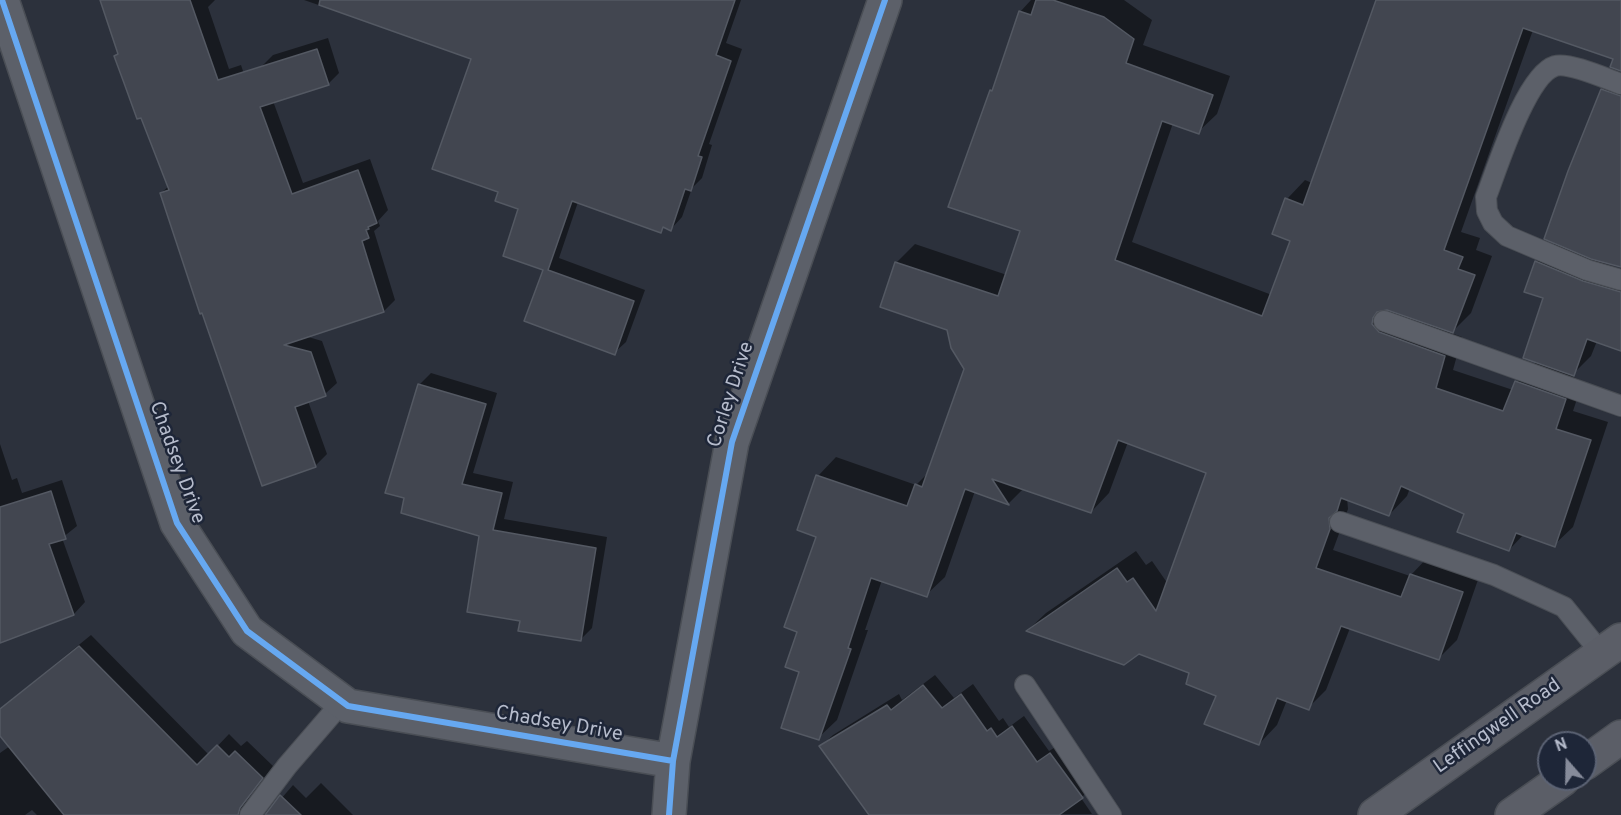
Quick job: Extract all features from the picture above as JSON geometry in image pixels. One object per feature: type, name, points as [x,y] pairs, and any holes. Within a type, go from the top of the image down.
[{"type":"main road","name":"Leffingwell Road","points":[[1375,815],[1611,647]]},
{"type":"main road","points":[[1597,754],[1621,737]]},
{"type":"main road","points":[[1512,815],[1546,791]]},
{"type":"street","name":"Chadsey Drive","points":[[2,0],[177,523],[247,631],[348,706],[673,761]]},
{"type":"street","name":"Corley Drive","points":[[669,815],[673,761],[732,442],[885,0]]},
{"type":"lane","points":[[1621,84],[1580,69],[1556,66],[1540,75],[1525,99],[1486,197],[1487,212],[1507,236],[1587,270],[1621,280]]},
{"type":"lane","points":[[1384,321],[1621,406]]},
{"type":"lane","points":[[1340,522],[1494,575],[1564,607],[1611,647]]},
{"type":"lane","points":[[1025,685],[1111,815]]},
{"type":"lane","points":[[250,815],[287,766],[343,701]]},
{"type":"building","points":[[100,0],[190,0],[218,80],[317,49],[329,85],[260,107],[292,194],[358,170],[377,223],[368,227],[369,229],[366,230],[369,238],[362,241],[384,312],[284,345],[311,352],[326,396],[295,407],[316,467],[262,486],[202,313],[200,314],[160,193],[169,190],[141,118],[137,119],[114,56],[118,54]]},
{"type":"building","points":[[320,0],[735,0],[716,55],[731,61],[698,156],[702,157],[691,191],[685,189],[671,231],[663,227],[661,233],[572,201],[548,270],[634,301],[615,355],[524,321],[543,270],[503,256],[518,209],[495,201],[498,192],[432,169],[471,59],[319,5]]},
{"type":"building","points":[[1036,0],[1053,0],[1104,17],[1134,39],[1126,63],[1213,95],[1199,134],[1162,121],[1115,260],[1262,316],[1290,241],[1272,234],[1285,198],[1303,205],[1376,0],[1621,0],[1621,71],[1610,67],[1613,59],[1523,28],[1444,250],[1463,257],[1458,269],[1475,275],[1453,333],[1387,310],[1377,312],[1372,324],[1379,332],[1445,356],[1436,388],[1503,411],[1515,381],[1566,399],[1556,429],[1591,440],[1555,547],[1516,533],[1509,551],[1457,532],[1464,514],[1401,486],[1389,516],[1341,498],[1337,511],[1329,518],[1330,529],[1316,568],[1401,597],[1410,574],[1463,592],[1439,660],[1341,626],[1309,710],[1277,698],[1259,745],[1204,724],[1216,696],[1186,684],[1189,673],[1139,654],[1124,665],[1026,631],[1117,568],[1127,582],[1133,578],[1156,611],[1206,473],[1118,440],[1091,513],[992,479],[1009,505],[965,489],[927,597],[871,578],[848,648],[851,649],[819,740],[781,728],[799,672],[785,667],[797,632],[784,627],[816,537],[797,530],[816,475],[907,506],[915,484],[922,487],[964,369],[951,348],[947,330],[880,307],[895,262],[998,296],[1020,231],[948,207],[990,90],[992,91],[1019,11],[1031,15]]},
{"type":"building","points":[[1601,89],[1621,96],[1621,267],[1591,259],[1544,239]]},
{"type":"building","points":[[1535,261],[1583,281],[1621,292],[1621,351],[1587,339],[1574,376],[1523,358],[1543,298],[1524,292]]},
{"type":"building","points":[[418,384],[486,404],[462,484],[502,493],[493,530],[596,548],[581,641],[518,631],[520,621],[467,612],[479,536],[401,513],[404,498],[385,493]]},
{"type":"building","points":[[51,491],[66,539],[49,544],[74,615],[0,643],[0,507]]},
{"type":"building","points":[[79,646],[197,765],[217,745],[229,757],[235,751],[263,778],[240,808],[238,815],[64,815],[0,736],[0,709]]},
{"type":"building","points":[[923,685],[942,708],[961,694],[987,731],[991,728],[997,737],[1012,726],[1037,762],[1050,753],[1083,798],[1059,815],[869,815],[819,746],[887,705],[891,710]]},
{"type":"building","points":[[280,795],[301,815],[265,815]]},
{"type":"cycle path","points":[[2,0],[177,523],[247,631],[348,706],[673,761]]},
{"type":"cycle path","points":[[669,815],[673,761],[732,442],[885,0]]}]
